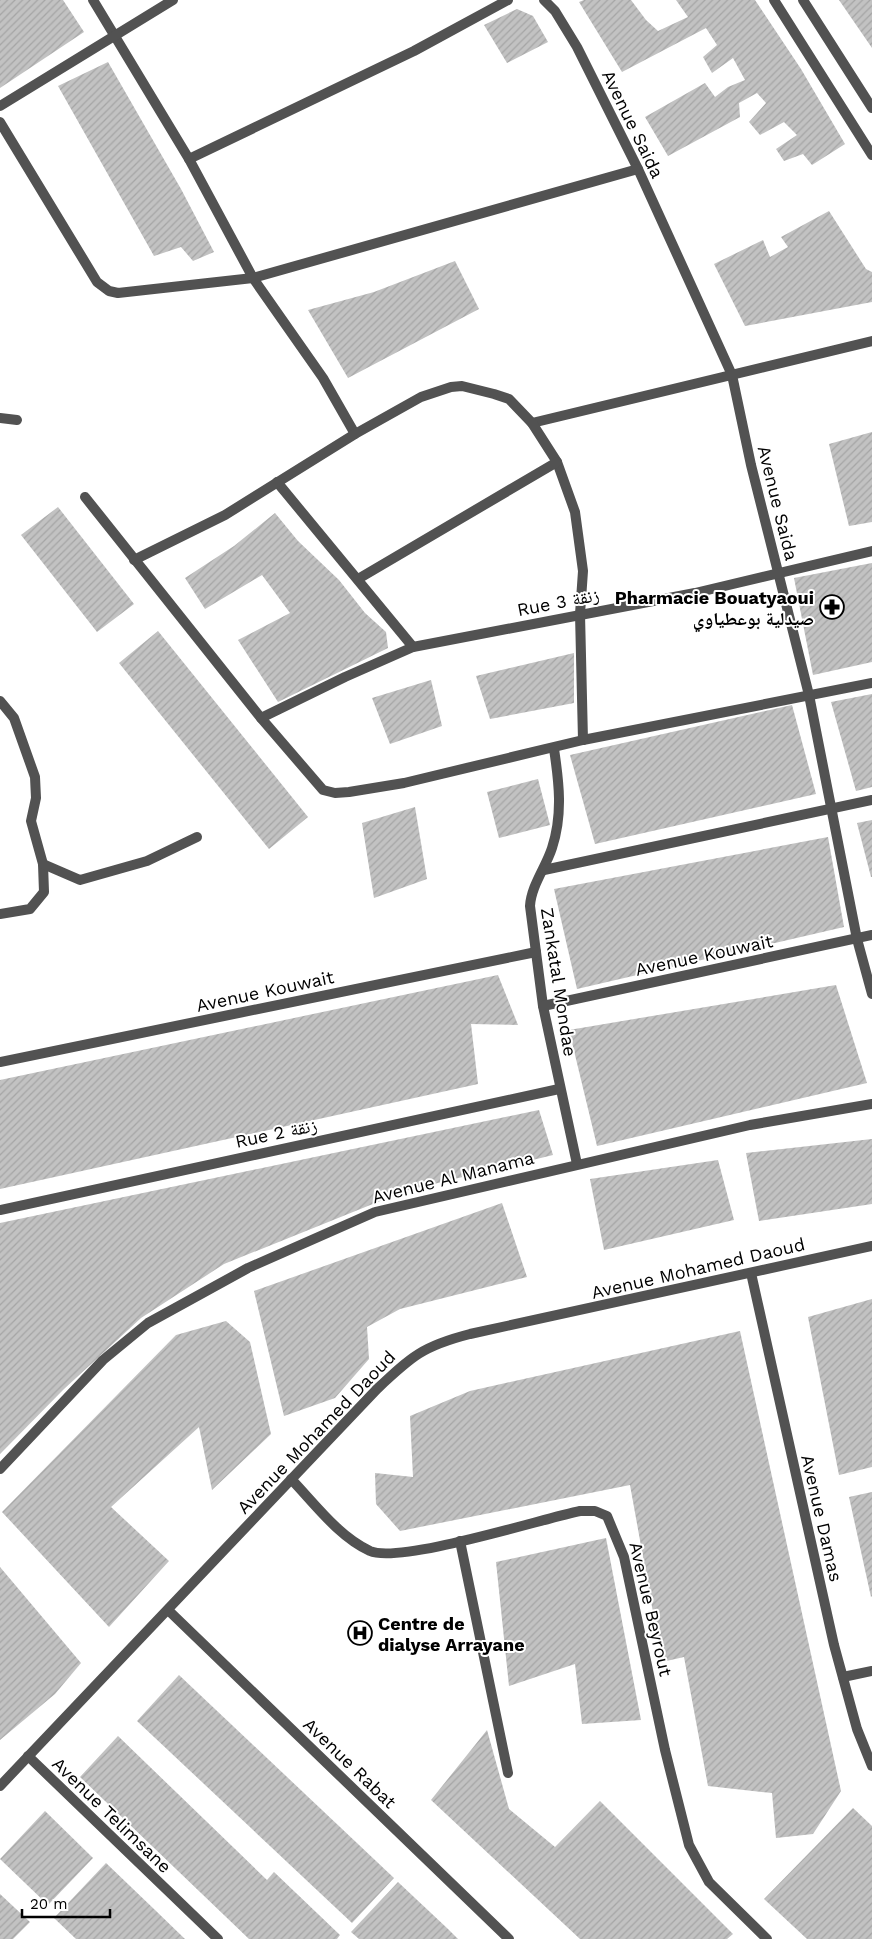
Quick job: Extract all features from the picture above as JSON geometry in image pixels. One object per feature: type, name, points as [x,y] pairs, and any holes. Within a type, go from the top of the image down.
[{"type":"street","points":[[93,0],[190,159],[253,278],[323,378],[355,434]]},
{"type":"street","points":[[0,106],[173,0]]},
{"type":"street","points":[[190,159],[414,51],[508,0]]},
{"type":"street","name":"Avenue Saida","points":[[544,0],[555,11],[577,47],[638,169],[732,374],[751,465],[808,695],[858,939],[872,994]]},
{"type":"street","points":[[774,0],[872,155]]},
{"type":"street","points":[[803,0],[872,108]]},
{"type":"street","points":[[0,122],[97,282],[109,291],[125,293],[253,278],[638,169]]},
{"type":"street","points":[[532,423],[872,341]]},
{"type":"street","points":[[134,560],[225,515],[355,434],[421,397],[451,387],[462,386],[509,400],[532,423],[557,462],[575,512],[582,550],[583,571],[580,614],[583,740]]},
{"type":"street","points":[[0,418],[17,420]]},
{"type":"street","points":[[358,579],[557,462]]},
{"type":"street","points":[[277,482],[414,647]]},
{"type":"street","points":[[85,497],[261,718],[323,790],[335,793],[404,783],[583,740],[872,683]]},
{"type":"street","name":"Rue 3 زنقة","points":[[261,718],[345,677],[414,647],[695,593],[872,551]]},
{"type":"street","points":[[0,701],[14,718],[35,777],[36,798],[32,821],[43,864],[44,892],[30,909],[0,914]]},
{"type":"street","name":"Zankatal Mondae","points":[[554,748],[558,775],[558,820],[553,847],[530,903],[542,1006],[577,1164]]},
{"type":"street","points":[[544,870],[872,800]]},
{"type":"street","points":[[43,864],[80,880],[147,862],[197,837]]},
{"type":"street","name":"Avenue Kouwait","points":[[542,1006],[872,935]]},
{"type":"street","name":"Avenue Kouwait","points":[[0,1062],[536,952]]},
{"type":"street","name":"Rue 2 زنقة","points":[[0,1210],[560,1089]]},
{"type":"street","name":"Avenue Al Manama","points":[[0,1469],[103,1360],[148,1324],[248,1268],[375,1212],[750,1125],[872,1104]]},
{"type":"street","name":"Avenue Mohamed Daoud","points":[[0,1786],[384,1383],[427,1347],[470,1334],[872,1246]]},
{"type":"street","name":"Avenue Damas","points":[[751,1273],[843,1677],[862,1745],[872,1766]]},
{"type":"street","name":"Avenue Beyrout","points":[[291,1479],[337,1527],[356,1544],[372,1552],[402,1552],[460,1541],[580,1511],[595,1510],[607,1516],[624,1557],[665,1750],[689,1845],[708,1882],[767,1939]]},
{"type":"street","points":[[460,1541],[508,1773]]},
{"type":"street","name":"Avenue Rabat","points":[[168,1610],[510,1939]]},
{"type":"street","points":[[843,1677],[872,1671]]},
{"type":"street","name":"Avenue Telimsane","points":[[28,1756],[218,1939]]},
{"type":"building","points":[[0,0],[63,0],[84,32],[0,88]]},
{"type":"building","points":[[584,0],[631,0],[646,20],[658,31],[688,17],[676,0],[755,0],[801,69],[845,144],[812,165],[803,154],[784,161],[776,149],[797,135],[784,122],[760,135],[749,122],[766,103],[757,93],[739,103],[740,117],[668,156],[645,117],[705,83],[715,97],[728,87],[745,80],[733,58],[712,73],[703,57],[717,45],[706,28],[622,72],[579,2]]},
{"type":"building","points":[[839,0],[872,0],[872,48]]},
{"type":"building","points":[[517,9],[533,16],[548,42],[507,63],[484,25]]},
{"type":"building","points":[[108,62],[181,189],[214,252],[193,261],[181,247],[154,256],[58,86]]},
{"type":"building","points":[[829,211],[866,269],[872,272],[872,302],[745,326],[714,264],[763,240],[770,257],[788,247],[781,237]]},
{"type":"building","points":[[455,261],[479,309],[348,378],[308,310],[374,292]]},
{"type":"building","points":[[872,432],[872,522],[849,526],[829,444]]},
{"type":"building","points":[[58,507],[134,604],[97,632],[21,535]]},
{"type":"building","points":[[275,513],[298,541],[339,580],[365,613],[386,632],[388,648],[278,702],[238,640],[290,613],[262,575],[205,609],[185,578],[234,546]]},
{"type":"building","points":[[872,563],[872,662],[813,675],[794,578]]},
{"type":"building","points":[[158,631],[308,817],[269,849],[119,663]]},
{"type":"building","points":[[574,653],[574,703],[490,719],[476,676]]},
{"type":"building","points":[[431,680],[442,726],[390,744],[372,698]]},
{"type":"building","points":[[872,694],[872,787],[856,791],[831,702]]},
{"type":"building","points":[[792,705],[816,794],[595,844],[570,755]]},
{"type":"building","points":[[538,779],[550,825],[499,838],[487,792]]},
{"type":"building","points":[[415,807],[427,879],[374,898],[362,823]]},
{"type":"building","points":[[872,820],[872,877],[871,877],[857,823]]},
{"type":"building","points":[[828,837],[844,927],[577,989],[554,889]]},
{"type":"building","points":[[498,975],[518,1025],[471,1024],[478,1084],[0,1189],[0,1080]]},
{"type":"building","points":[[836,985],[867,1083],[597,1146],[569,1030]]},
{"type":"building","points":[[539,1110],[553,1155],[405,1191],[224,1264],[141,1318],[64,1389],[0,1454],[0,1223]]},
{"type":"building","points":[[872,1139],[872,1204],[759,1221],[746,1153]]},
{"type":"building","points":[[718,1160],[734,1220],[604,1250],[590,1179]]},
{"type":"building","points":[[502,1203],[527,1277],[400,1309],[367,1327],[369,1359],[335,1398],[284,1416],[254,1291]]},
{"type":"building","points":[[872,1299],[872,1467],[839,1475],[808,1317]]},
{"type":"building","points":[[226,1321],[250,1342],[271,1434],[212,1490],[199,1427],[111,1507],[169,1561],[109,1627],[2,1512],[176,1335]]},
{"type":"building","points":[[740,1331],[841,1791],[813,1834],[776,1838],[772,1793],[708,1786],[684,1657],[662,1662],[630,1485],[400,1531],[376,1504],[375,1473],[413,1477],[410,1416],[470,1391]]},
{"type":"building","points":[[872,1492],[872,1596],[871,1597],[849,1497]]},
{"type":"building","points":[[606,1538],[641,1720],[582,1724],[575,1664],[509,1686],[496,1562]]},
{"type":"building","points":[[0,1567],[81,1663],[55,1694],[0,1740]]},
{"type":"building","points":[[179,1675],[394,1878],[352,1923],[137,1721]]},
{"type":"building","points":[[487,1730],[509,1809],[555,1847],[600,1801],[733,1934],[727,1939],[580,1939],[431,1800]]},
{"type":"building","points":[[118,1736],[267,1880],[274,1872],[340,1935],[337,1939],[249,1939],[80,1777]]},
{"type":"building","points":[[853,1808],[872,1826],[872,1939],[807,1939],[764,1899]]},
{"type":"building","points":[[45,1811],[93,1858],[48,1905],[0,1859]]},
{"type":"building","points":[[106,1863],[185,1939],[76,1939],[54,1918]]},
{"type":"building","points":[[398,1882],[458,1939],[359,1939],[351,1932]]},
{"type":"building","points":[[0,1894],[30,1922],[13,1939],[0,1939]]},
{"type":"place","name":"Pharmacie Bouatyaoui صيدلية بوعطياوي","points":[[832,607]]},
{"type":"place","name":"Centre de dialyse Arrayane","points":[[360,1633]]}]
